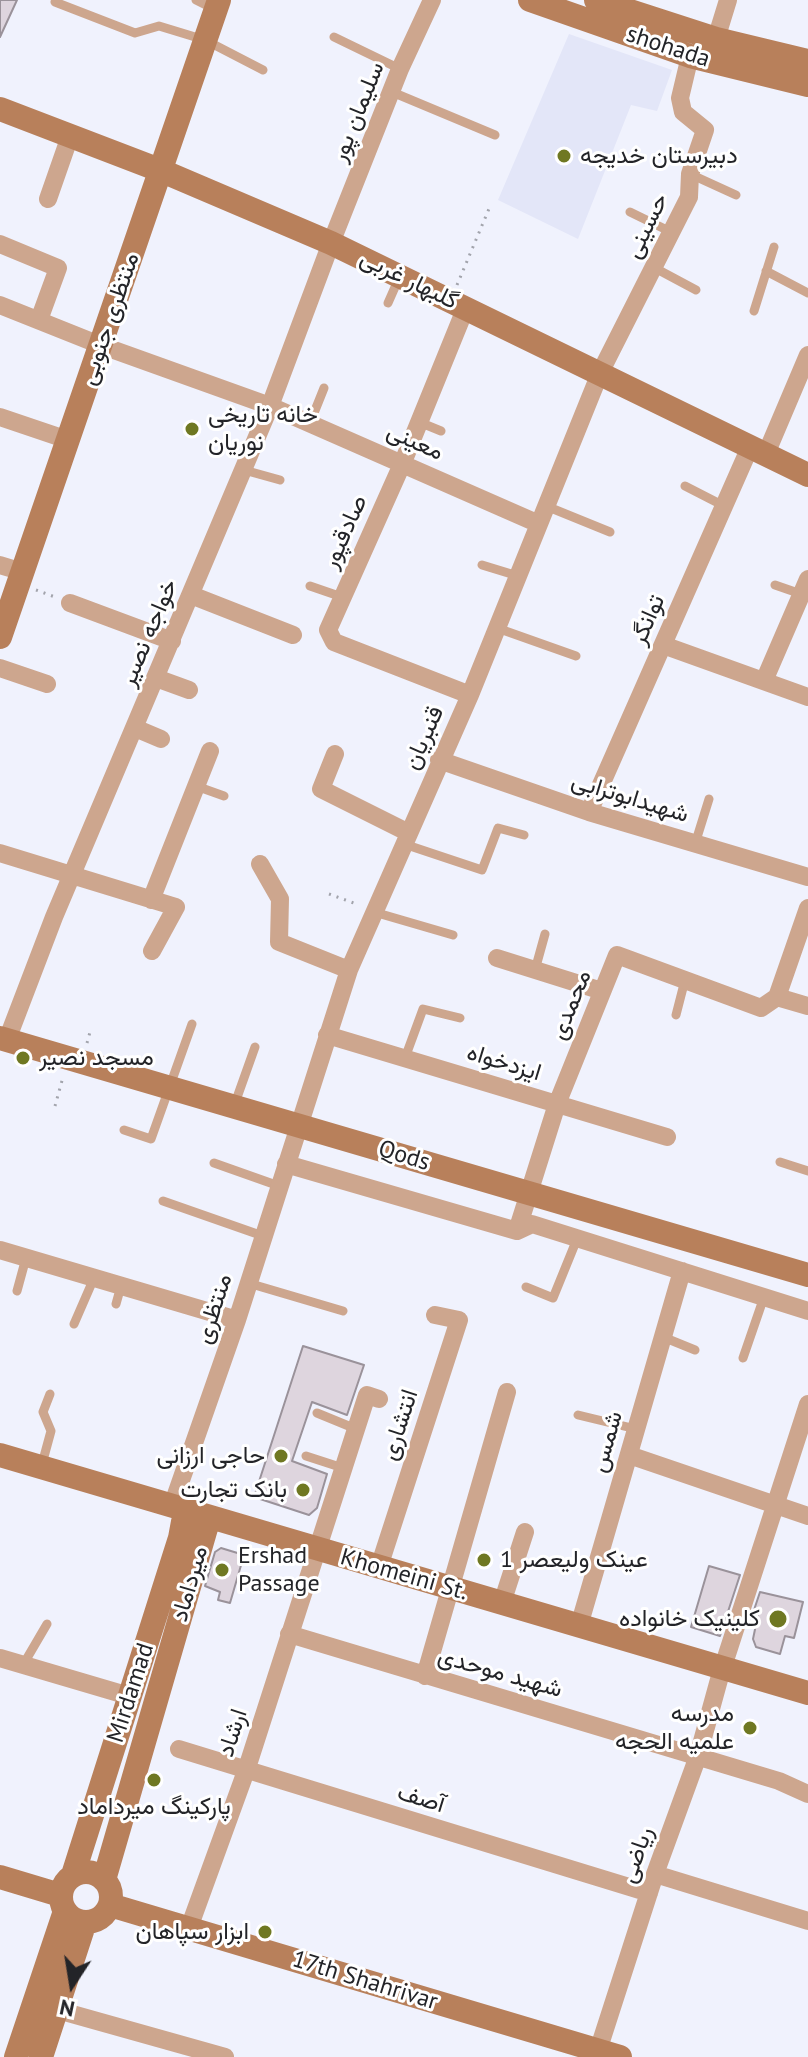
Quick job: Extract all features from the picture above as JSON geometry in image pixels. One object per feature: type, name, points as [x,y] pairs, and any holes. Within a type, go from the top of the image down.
[{"type":"street","name":"سلیمان پور","points":[[331,243],[400,69],[432,0]]},
{"type":"street","name":"shohada","points":[[530,0],[690,56],[802,72]]},
{"type":"street","name":"shohada","points":[[596,0],[716,39],[802,72]]},
{"type":"street","points":[[716,39],[728,0]]},
{"type":"street","name":"منتظری جنوبی","points":[[0,637],[14,574],[68,440],[162,171],[205,40],[210,3]]},
{"type":"street","name":"حسینی","points":[[600,373],[689,197],[690,174],[705,130],[683,112],[680,98],[690,56]]},
{"type":"street","name":"گلبهار غربی","points":[[0,109],[162,171],[331,243],[808,475]]},
{"type":"street","points":[[48,199],[70,136]]},
{"type":"street","name":"خواجه نصیر","points":[[4,1039],[244,470],[331,243]]},
{"type":"street","points":[[0,244],[58,268],[39,320]]},
{"type":"street","name":"صادقپور","points":[[459,303],[403,462],[328,630],[334,642],[470,695]]},
{"type":"street","points":[[0,305],[100,345],[270,406]]},
{"type":"street","name":"توانگر","points":[[589,812],[724,506],[804,376],[808,355]]},
{"type":"street","name":"قنبریان","points":[[298,1124],[349,970],[470,695],[600,373]]},
{"type":"street","name":"معینی","points":[[270,406],[539,524]]},
{"type":"street","points":[[0,417],[68,440]]},
{"type":"street","points":[[764,681],[805,587]]},
{"type":"street","points":[[191,595],[293,635]]},
{"type":"street","points":[[70,603],[172,641]]},
{"type":"street","points":[[663,645],[808,697]]},
{"type":"street","points":[[0,668],[47,684]]},
{"type":"street","points":[[156,678],[189,690]]},
{"type":"street","points":[[135,728],[161,739]]},
{"type":"street","points":[[151,900],[210,751]]},
{"type":"street","points":[[335,754],[321,789],[407,838]]},
{"type":"street","name":"شهیدابوترابی","points":[[439,760],[589,812],[808,877]]},
{"type":"street","points":[[0,853],[176,907],[152,951]]},
{"type":"street","points":[[260,864],[280,899],[279,942],[349,970]]},
{"type":"street","points":[[808,908],[777,997],[808,1006]]},
{"type":"street","name":"محمدی","points":[[517,1231],[557,1104],[617,955],[761,1008],[777,997]]},
{"type":"street","points":[[497,958],[602,991]]},
{"type":"street","name":"ایزدخواه","points":[[327,1035],[667,1137]]},
{"type":"street","name":"Qods","points":[[4,1039],[808,1275]]},
{"type":"street","name":"منتظری","points":[[179,1508],[298,1124]]},
{"type":"street","points":[[286,1164],[517,1231],[532,1224],[808,1311]]},
{"type":"street","points":[[0,1250],[237,1320]]},
{"type":"street","name":"شمس","points":[[579,1626],[682,1271]]},
{"type":"street","name":"انتشاری","points":[[379,1567],[459,1320],[435,1315]]},
{"type":"street","points":[[425,1676],[507,1392]]},
{"type":"street","name":"ارشاد","points":[[189,1928],[246,1771],[367,1395],[379,1399]]},
{"type":"street","name":"ریاضی","points":[[605,2055],[649,1893],[698,1756],[722,1668],[808,1404]]},
{"type":"street","name":"Khomeini St.","points":[[0,1455],[808,1693]]},
{"type":"street","points":[[629,1455],[808,1516]]},
{"type":"street","name":"Mirdamad","points":[[41,2057],[45,2006],[71,1901],[129,1696],[180,1538],[179,1508]]},
{"type":"street","name":"میرداماد","points":[[104,1880],[209,1518]]},
{"type":"street","points":[[502,1603],[525,1532]]},
{"type":"street","name":"شهید موحدی","points":[[289,1634],[698,1756],[779,1781],[808,1794]]},
{"type":"street","points":[[0,1658],[129,1696]]},
{"type":"street","name":"آصف","points":[[179,1749],[649,1893]]},
{"type":"street","points":[[0,1877],[71,1901],[101,1918],[110,1905],[111,1896],[104,1880],[90,1872],[71,1901]]},
{"type":"street","points":[[655,1874],[808,1921]]},
{"type":"street","name":"17th Shahrivar","points":[[110,1905],[605,2055]]},
{"type":"street","points":[[45,2006],[225,2057]]},
{"type":"street","name":"Mirdamad","points":[[16,2057],[45,2006]]},
{"type":"lane","points":[[55,2],[135,33],[159,26],[205,40],[263,70]]},
{"type":"lane","points":[[334,37],[400,69]]},
{"type":"lane","points":[[392,92],[495,135]]},
{"type":"lane","points":[[690,174],[736,195]]},
{"type":"lane","points":[[630,212],[671,232]]},
{"type":"lane","points":[[754,311],[774,247]]},
{"type":"lane","points":[[653,267],[696,290]]},
{"type":"lane","points":[[766,271],[808,293]]},
{"type":"lane","points":[[388,303],[401,275]]},
{"type":"lane","points":[[310,423],[324,388]]},
{"type":"lane","points":[[419,422],[441,431]]},
{"type":"lane","points":[[244,470],[280,480]]},
{"type":"lane","points":[[685,486],[724,506]]},
{"type":"lane","points":[[546,506],[610,532]]},
{"type":"lane","points":[[482,565],[518,576]]},
{"type":"lane","points":[[775,585],[805,587]]},
{"type":"lane","points":[[310,586],[342,597]]},
{"type":"lane","points":[[497,628],[576,656]]},
{"type":"lane","points":[[196,786],[224,796]]},
{"type":"lane","points":[[695,844],[709,799]]},
{"type":"lane","points":[[407,838],[482,870],[498,828],[524,835]]},
{"type":"lane","points":[[374,912],[453,935]]},
{"type":"lane","points":[[535,970],[545,934]]},
{"type":"lane","points":[[676,1015],[685,980]]},
{"type":"lane","points":[[405,1058],[423,1009],[460,1018]]},
{"type":"lane","points":[[124,1130],[151,1139],[192,1024]]},
{"type":"lane","points":[[234,1106],[255,1047]]},
{"type":"lane","points":[[780,1162],[808,1171]]},
{"type":"lane","points":[[214,1163],[279,1186]]},
{"type":"lane","points":[[163,1201],[263,1236]]},
{"type":"lane","points":[[526,1287],[553,1298],[577,1239]]},
{"type":"lane","points":[[17,1291],[26,1258]]},
{"type":"lane","points":[[74,1324],[94,1278]]},
{"type":"lane","points":[[248,1283],[343,1311]]},
{"type":"lane","points":[[116,1304],[121,1286]]},
{"type":"lane","points":[[743,1358],[764,1297]]},
{"type":"lane","points":[[663,1337],[695,1350]]},
{"type":"lane","points":[[41,1467],[51,1431],[43,1412],[50,1394]]},
{"type":"lane","points":[[317,1413],[356,1429]]},
{"type":"lane","points":[[578,1415],[636,1429]]},
{"type":"lane","points":[[306,1456],[343,1468]]},
{"type":"lane","points":[[23,1665],[47,1624]]},
{"type":"path","points":[[459,303],[491,204]]},
{"type":"path","points":[[14,574],[70,603]]},
{"type":"path","points":[[329,894],[374,912]]},
{"type":"path","points":[[55,1106],[67,1058]]},
{"type":"shaded area","name":"دبیرستان خدیجه","points":[[569,34],[672,70],[657,111],[631,105],[578,239],[498,200]]},
{"type":"building","points":[[0,0],[17,0],[0,37]]},
{"type":"building","name":"حاجی ارزانی","points":[[303,1346],[364,1365],[347,1415],[312,1402],[292,1461],[327,1474],[317,1508],[309,1515],[254,1497]]},
{"type":"building","name":"Ershad Passage","points":[[221,1548],[244,1555],[230,1603],[218,1600],[220,1592],[205,1586],[215,1552]]},
{"type":"building","points":[[709,1566],[740,1575],[720,1636],[691,1627]]},
{"type":"building","name":"کلینیک خانواده","points":[[760,1592],[803,1602],[794,1638],[785,1636],[780,1654],[756,1647],[753,1639],[758,1615],[751,1619]]},
{"type":"place","name":"دبیرستان خدیجه","points":[[564,156]]},
{"type":"place","name":"خانه تاریخی نوریان","points":[[192,429]]},
{"type":"place","name":"مسجد نصیر","points":[[23,1058]]},
{"type":"place","name":"حاجی ارزانی","points":[[281,1456]]},
{"type":"place","name":"بانک تجارت","points":[[303,1490]]},
{"type":"place","name":"عینک ولیعصر 1","points":[[484,1560]]},
{"type":"place","name":"Ershad Passage","points":[[222,1570]]},
{"type":"place","name":"کلینیک خانواده","points":[[778,1619]]},
{"type":"place","name":"مدرسه علمیه الحجه","points":[[750,1728]]},
{"type":"place","name":"پارکینگ میرداماد","points":[[154,1780]]},
{"type":"place","name":"ابزار سپاهان","points":[[265,1932]]}]
